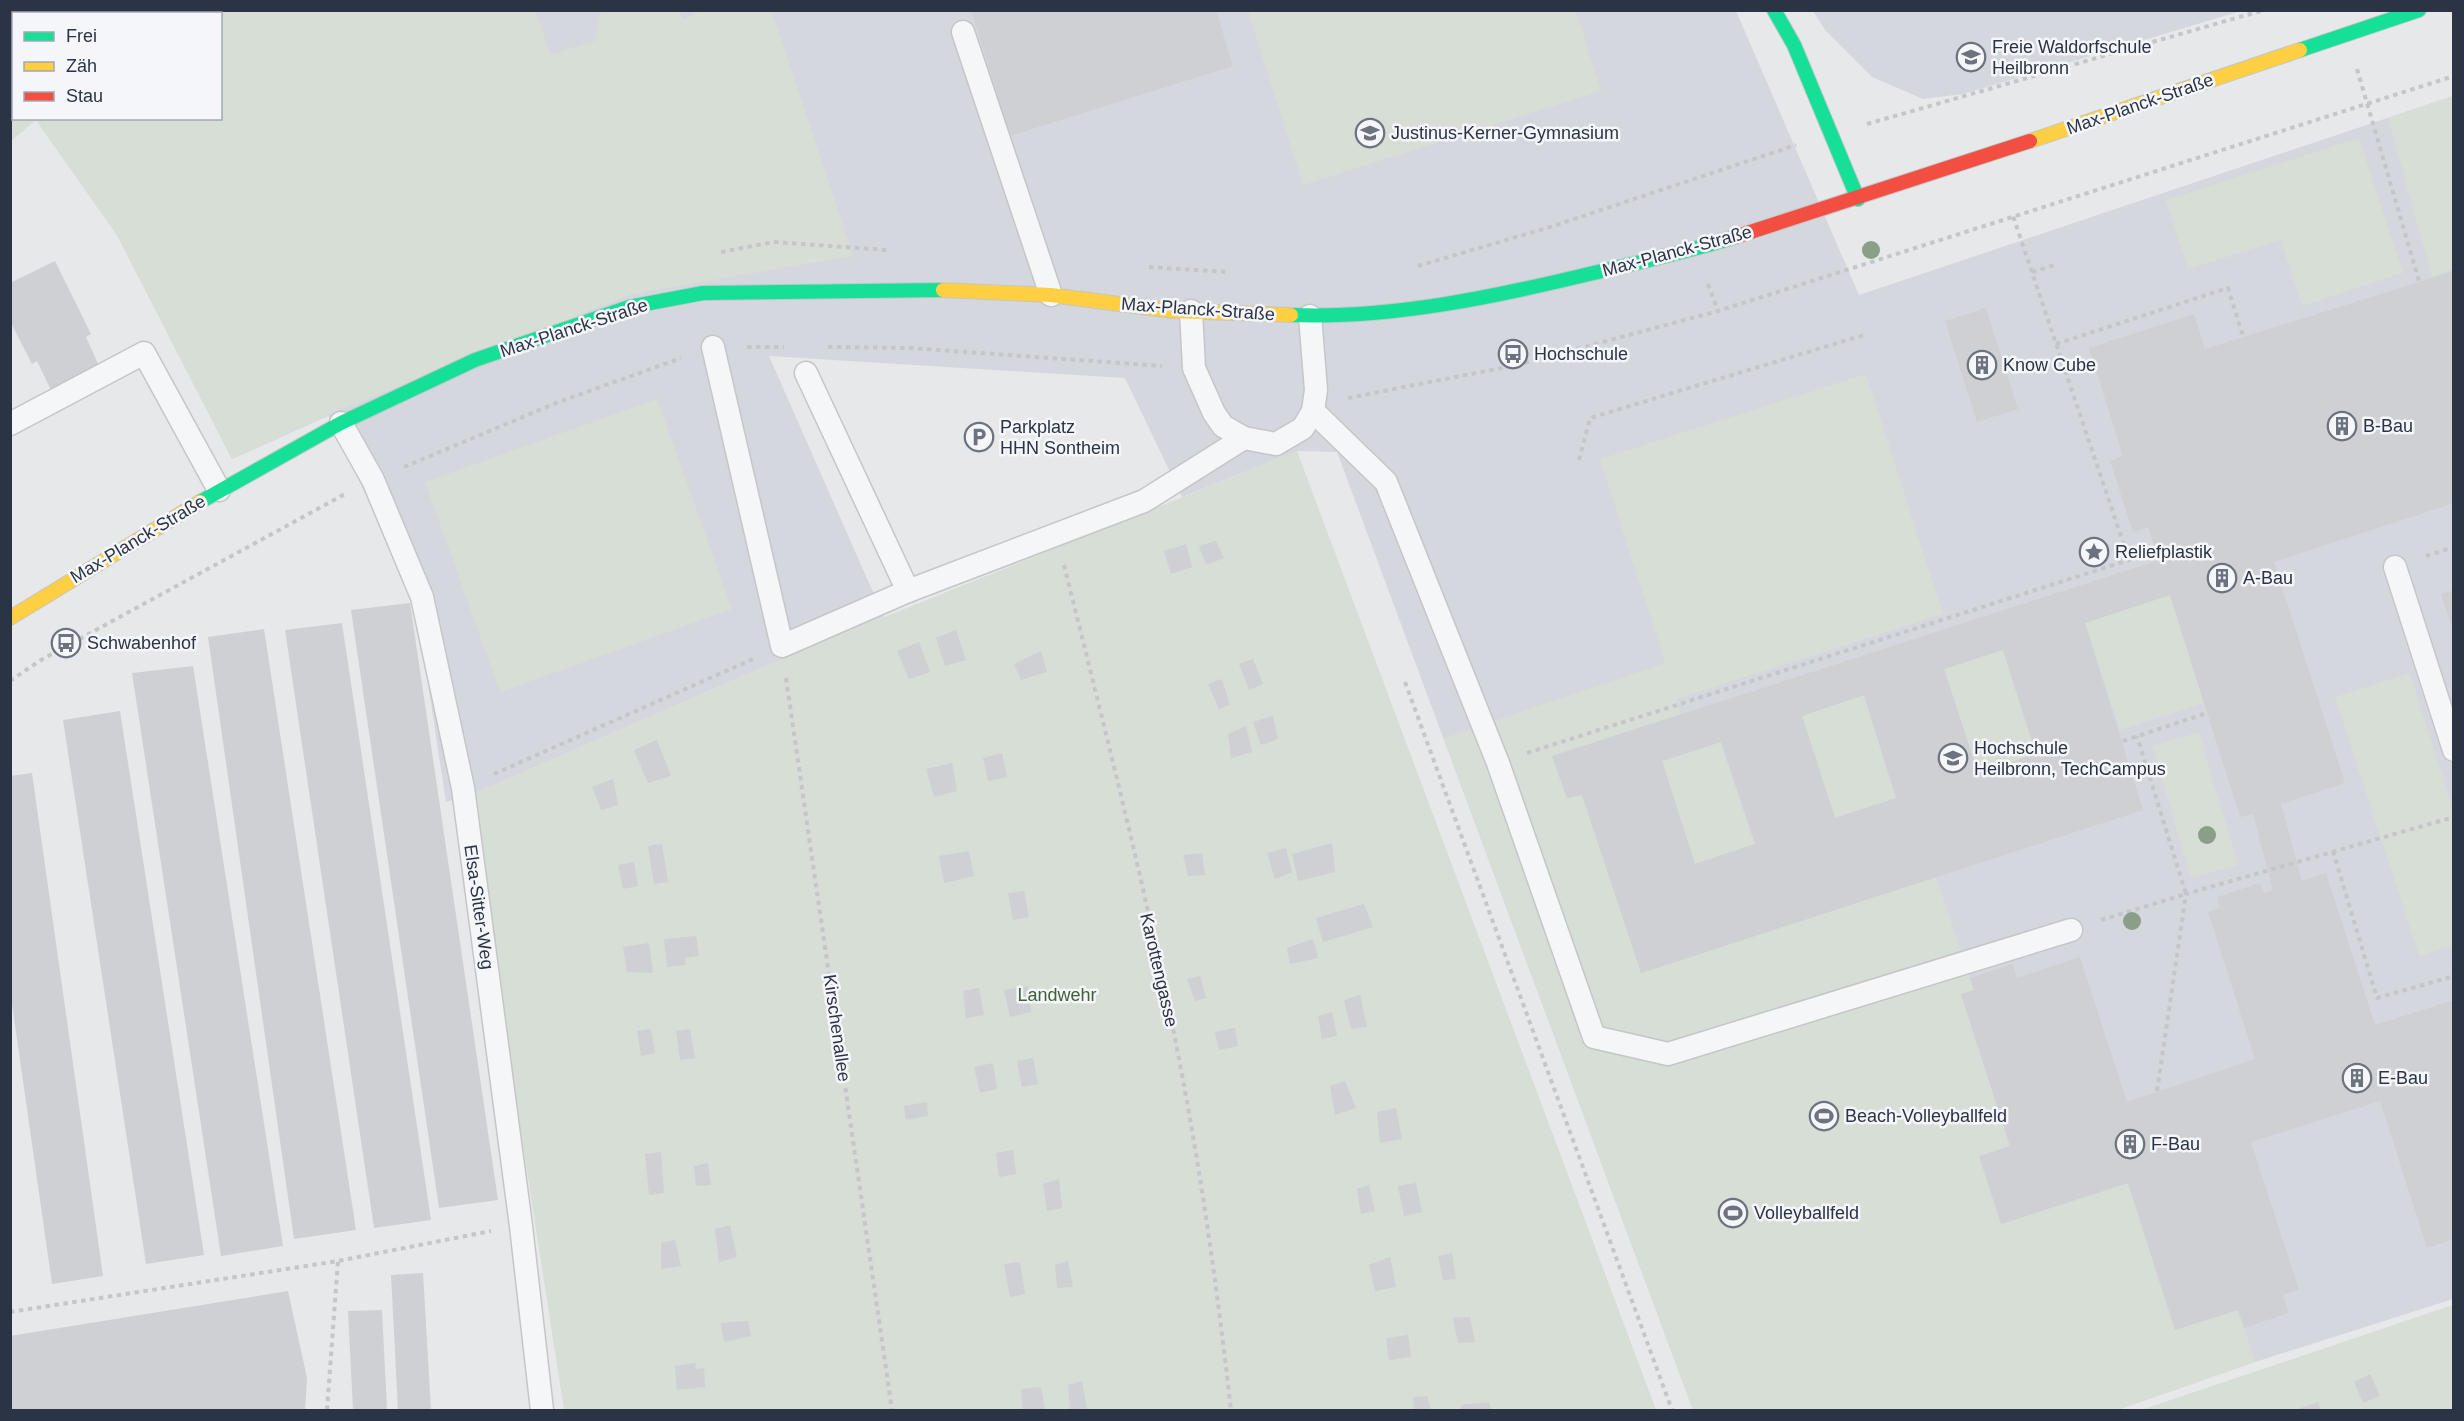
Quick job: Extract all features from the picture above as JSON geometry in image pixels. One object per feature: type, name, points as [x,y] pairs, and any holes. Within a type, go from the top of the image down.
[{"type":"street","points":[[1774,10],[1794,45],[1858,199]]},
{"type":"street","name":"Max-Planck-Straße","points":[[10,618],[219,490],[340,423],[476,360],[629,307],[703,293],[934,290],[1051,295],[1191,311],[1310,316],[1411,308],[1506,294],[1696,249],[1858,199],[2419,10]]},
{"type":"lane","points":[[963,32],[1051,295]]},
{"type":"lane","points":[[1191,311],[1194,368],[1214,413],[1223,426],[1244,438],[1276,444],[1303,428],[1314,407],[1316,390],[1310,316]]},
{"type":"lane","points":[[713,347],[782,646],[908,591],[1144,501],[1244,438]]},
{"type":"lane","points":[[10,424],[144,353],[219,490]]},
{"type":"lane","points":[[806,373],[908,591]]},
{"type":"lane","points":[[1314,407],[1386,482],[1497,763],[1594,1036],[1668,1054],[2071,930]]},
{"type":"lane","name":"Elsa-Sitter-Weg","points":[[340,423],[373,480],[422,597],[463,788],[521,1226],[542,1410]]},
{"type":"lane","points":[[2395,567],[2454,750]]},
{"type":"path","points":[[1411,268],[1550,227],[1832,134],[2264,10]]},
{"type":"path","points":[[2345,34],[2419,281]]},
{"type":"path","points":[[1314,407],[1528,362],[1718,311],[2454,76]]},
{"type":"path","points":[[1497,763],[2129,560],[2013,216]]},
{"type":"path","points":[[716,253],[774,242],[897,250]]},
{"type":"path","points":[[2032,272],[2055,265]]},
{"type":"path","points":[[1145,266],[1239,273]]},
{"type":"path","points":[[2056,344],[2228,288],[2243,336]]},
{"type":"path","points":[[1579,460],[1590,418],[1864,335]]},
{"type":"path","points":[[713,347],[794,347]]},
{"type":"path","points":[[817,347],[910,348],[1194,368]]},
{"type":"path","points":[[2066,373],[2091,365]]},
{"type":"path","name":"Karottengasse","points":[[1056,535],[1108,742],[1180,1065],[1222,1329],[1231,1410]]},
{"type":"path","points":[[463,788],[782,646]]},
{"type":"path","name":"Kirschenallee","points":[[782,646],[892,1410]]},
{"type":"path","points":[[1406,682],[1672,1410]]},
{"type":"path","points":[[2123,741],[2206,713]]},
{"type":"path","points":[[2137,736],[2186,894],[2157,1091]]},
{"type":"path","points":[[2071,930],[2186,894],[2454,817]]},
{"type":"path","points":[[2333,851],[2377,998],[2454,976]]},
{"type":"path","points":[[10,1312],[338,1261],[521,1226]]},
{"type":"path","points":[[327,1410],[338,1261]]},
{"type":"shaded area","points":[[11,10],[1736,11],[1859,295],[2453,96],[2453,1299],[2255,1362],[2117,1410],[1693,1410],[1337,452],[1297,451],[1182,497],[1125,378],[769,356],[884,617],[800,651],[469,796],[446,802],[415,597],[328,416],[232,459],[117,235],[36,120],[222,120],[222,12],[12,12]]},
{"type":"shaded area","name":"Freie Waldorfschule Heilbronn","points":[[1813,11],[2241,11],[1963,94],[1923,99],[1872,77],[1825,30]]},
{"type":"green space","points":[[10,11],[536,11],[550,55],[595,41],[601,11],[680,11],[683,20],[700,11],[772,11],[853,256],[632,294],[328,415],[232,459],[117,235],[36,120],[11,141]]},
{"type":"green space","points":[[1248,11],[1576,11],[1601,91],[1303,185]]},
{"type":"green space","points":[[2453,96],[2453,269],[2432,277],[2388,118]]},
{"type":"green space","points":[[2359,138],[2403,273],[2302,306],[2281,240],[2188,269],[2166,200]]},
{"type":"green space","points":[[1866,374],[1943,614],[1677,699],[1681,714],[1552,756],[1567,798],[1582,795],[1642,973],[1936,877],[1974,990],[1961,995],[2010,1146],[2001,1224],[2128,1183],[2175,1330],[2238,1310],[2255,1362],[2117,1410],[1693,1410],[1444,738],[1665,663],[1600,459]]},
{"type":"green space","points":[[657,399],[732,609],[500,692],[425,482]]},
{"type":"green space","name":"Landwehr","points":[[1297,451],[1656,1410],[564,1410],[469,796],[800,651]]},
{"type":"green space","points":[[2170,595],[2204,703],[2120,730],[2085,623]]},
{"type":"green space","points":[[2003,650],[2036,754],[1978,773],[1944,669]]},
{"type":"green space","points":[[2410,673],[2453,809],[2453,945],[2419,956],[2335,697]]},
{"type":"green space","points":[[1864,695],[1896,798],[1835,818],[1802,716]]},
{"type":"green space","points":[[2199,732],[2238,865],[2191,878],[2152,746]]},
{"type":"green space","points":[[1721,742],[1755,844],[1695,864],[1662,761]]},
{"type":"green space","points":[[2453,1305],[2453,1410],[2141,1410]]},
{"type":"building","points":[[971,10],[1216,10],[1233,66],[1010,136]]},
{"type":"building","points":[[55,261],[91,334],[86,337],[99,366],[51,390],[37,361],[32,364],[10,321],[10,283]]},
{"type":"building","points":[[2454,271],[2454,503],[2274,562],[2345,783],[2281,804],[2302,881],[2326,873],[2375,1025],[2454,1000],[2454,1239],[2427,1248],[2380,1101],[2251,1142],[2299,1290],[2283,1294],[2289,1313],[2244,1328],[2238,1310],[2175,1330],[2128,1183],[2001,1224],[1979,1156],[2010,1146],[1961,994],[1974,990],[1970,978],[2013,964],[2017,978],[2080,957],[2127,1102],[2255,1059],[2208,912],[2220,908],[2217,897],[2260,883],[2264,893],[2273,890],[2253,814],[2240,817],[2170,595],[2085,623],[2143,810],[1641,973],[1582,795],[1567,798],[1552,756],[2159,560],[2148,527],[2133,532],[2110,461],[2123,456],[2089,348],[2194,314],[2205,349]],"holes":[[[2003,650],[2036,754],[1978,773],[1944,669]],[[1864,695],[1896,798],[1835,818],[1802,716]],[[1721,742],[1755,844],[1695,864],[1662,761]]]},
{"type":"building","name":"Know Cube","points":[[1986,308],[2018,409],[1977,422],[1945,321]]},
{"type":"building","points":[[1216,541],[1224,558],[1206,565],[1199,546]]},
{"type":"building","points":[[1186,544],[1192,567],[1171,574],[1164,551]]},
{"type":"building","points":[[2454,590],[2454,630],[2453,630],[2441,594]]},
{"type":"building","points":[[410,603],[498,1200],[439,1208],[351,610]]},
{"type":"building","points":[[342,623],[431,1220],[374,1228],[285,630]]},
{"type":"building","points":[[264,629],[356,1230],[294,1239],[208,637]]},
{"type":"building","points":[[956,630],[966,660],[945,666],[936,638]]},
{"type":"building","points":[[919,642],[930,672],[909,679],[897,651]]},
{"type":"building","points":[[1041,651],[1047,672],[1021,680],[1014,664]]},
{"type":"building","points":[[1253,659],[1263,684],[1249,690],[1239,664]]},
{"type":"building","points":[[193,666],[283,1246],[221,1256],[132,673]]},
{"type":"building","points":[[1222,679],[1230,705],[1219,709],[1208,684]]},
{"type":"building","points":[[120,711],[204,1255],[146,1264],[63,720]]},
{"type":"building","points":[[1273,716],[1278,739],[1261,745],[1253,722]]},
{"type":"building","points":[[1246,726],[1252,752],[1231,758],[1228,734]]},
{"type":"building","points":[[657,740],[671,776],[648,783],[634,750]]},
{"type":"building","points":[[1002,753],[1007,777],[988,781],[983,758]]},
{"type":"building","points":[[952,763],[957,791],[934,797],[926,769]]},
{"type":"building","points":[[32,773],[103,1276],[52,1284],[10,990],[10,776]]},
{"type":"building","points":[[613,779],[618,805],[601,810],[592,787]]},
{"type":"building","points":[[1332,843],[1335,872],[1298,881],[1292,854]]},
{"type":"building","points":[[662,844],[668,882],[654,884],[648,846]]},
{"type":"building","points":[[1286,848],[1292,872],[1275,879],[1267,853]]},
{"type":"building","points":[[969,851],[974,876],[944,883],[939,856]]},
{"type":"building","points":[[1202,853],[1205,875],[1188,876],[1183,855]]},
{"type":"building","points":[[634,862],[638,886],[623,889],[618,865]]},
{"type":"building","points":[[1024,891],[1029,917],[1013,920],[1008,893]]},
{"type":"building","points":[[1364,904],[1373,927],[1323,942],[1316,918]]},
{"type":"building","points":[[696,936],[699,956],[685,958],[686,965],[667,967],[664,939]]},
{"type":"building","points":[[1313,939],[1318,958],[1290,964],[1287,948]]},
{"type":"building","points":[[649,943],[653,973],[627,972],[623,947]]},
{"type":"building","points":[[1200,976],[1206,998],[1195,1001],[1187,979]]},
{"type":"building","points":[[1028,986],[1031,1012],[1010,1017],[1004,990]]},
{"type":"building","points":[[979,988],[984,1015],[966,1018],[963,991]]},
{"type":"building","points":[[1360,995],[1367,1027],[1351,1029],[1344,1000]]},
{"type":"building","points":[[1332,1012],[1337,1036],[1322,1039],[1318,1016]]},
{"type":"building","points":[[1235,1028],[1238,1046],[1219,1050],[1215,1032]]},
{"type":"building","points":[[651,1029],[655,1053],[641,1056],[637,1031]]},
{"type":"building","points":[[690,1029],[695,1058],[680,1060],[676,1031]]},
{"type":"building","points":[[1033,1058],[1038,1084],[1022,1087],[1017,1061]]},
{"type":"building","points":[[993,1063],[997,1089],[980,1093],[974,1067]]},
{"type":"building","points":[[1345,1081],[1356,1108],[1335,1115],[1330,1086]]},
{"type":"building","points":[[927,1102],[928,1116],[906,1120],[904,1106]]},
{"type":"building","points":[[1396,1108],[1402,1139],[1380,1143],[1377,1112]]},
{"type":"building","points":[[1013,1150],[1016,1174],[999,1177],[996,1153]]},
{"type":"building","points":[[661,1152],[664,1193],[649,1195],[645,1154]]},
{"type":"building","points":[[708,1163],[711,1185],[696,1186],[694,1166]]},
{"type":"building","points":[[1059,1179],[1062,1208],[1047,1211],[1043,1184]]},
{"type":"building","points":[[1416,1183],[1422,1212],[1404,1216],[1398,1186]]},
{"type":"building","points":[[1369,1185],[1375,1211],[1361,1214],[1357,1189]]},
{"type":"building","points":[[730,1225],[737,1257],[719,1262],[715,1229]]},
{"type":"building","points":[[675,1240],[681,1266],[661,1269],[661,1243]]},
{"type":"building","points":[[1452,1253],[1456,1279],[1443,1280],[1438,1256]]},
{"type":"building","points":[[1390,1257],[1396,1287],[1375,1291],[1369,1265]]},
{"type":"building","points":[[1068,1261],[1073,1287],[1057,1288],[1055,1265]]},
{"type":"building","points":[[1020,1262],[1025,1294],[1010,1297],[1004,1264]]},
{"type":"building","points":[[423,1273],[431,1410],[398,1410],[391,1275]]},
{"type":"building","points":[[288,1291],[307,1378],[305,1410],[10,1410],[10,1336]]},
{"type":"building","points":[[382,1310],[387,1410],[353,1410],[348,1311]]},
{"type":"building","points":[[1470,1317],[1475,1342],[1458,1343],[1453,1318]]},
{"type":"building","points":[[748,1321],[751,1336],[724,1342],[721,1323]]},
{"type":"building","points":[[1408,1335],[1411,1357],[1389,1360],[1386,1338]]},
{"type":"building","points":[[696,1363],[695,1369],[704,1368],[705,1387],[677,1390],[675,1366]]},
{"type":"building","points":[[2370,1374],[2380,1396],[2363,1403],[2354,1382]]},
{"type":"building","points":[[1082,1381],[1087,1409],[1070,1410],[1068,1385]]},
{"type":"building","points":[[1041,1387],[1045,1410],[1023,1410],[1021,1389]]},
{"type":"building","points":[[1427,1396],[1431,1410],[1414,1410],[1413,1397]]},
{"type":"building","points":[[1489,1402],[1491,1410],[1461,1410],[1461,1405]]},
{"type":"building","points":[[2318,1402],[2321,1410],[2295,1410]]},
{"type":"traffic: fast","points":[[1774,10],[1794,45],[1858,199]]},
{"type":"traffic: fast","points":[[2300,50],[2419,10]]},
{"type":"traffic: fast","points":[[1291,315],[1366,314],[1441,305],[1553,283],[1699,248],[1735,237]]},
{"type":"traffic: fast","points":[[200,502],[341,423],[475,360],[629,307],[703,293],[943,290]]},
{"type":"traffic: slow","points":[[2030,141],[2300,50]]},
{"type":"traffic: slow","points":[[943,290],[1051,295],[1173,311],[1291,315]]},
{"type":"traffic: slow","points":[[10,618],[200,502]]},
{"type":"traffic: jam","points":[[1735,237],[2030,141]]},
{"type":"place","name":"Freie Waldorfschule Heilbronn","points":[[1971,57]]},
{"type":"place","name":"Justinus-Kerner-Gymnasium","points":[[1370,133]]},
{"type":"place","name":"Hochschule","points":[[1513,354]]},
{"type":"place","name":"Know Cube","points":[[1982,365]]},
{"type":"place","name":"B-Bau","points":[[2342,426]]},
{"type":"place","name":"Parkplatz HHN Sontheim","points":[[979,437]]},
{"type":"place","name":"Reliefplastik","points":[[2094,552]]},
{"type":"place","name":"A-Bau","points":[[2222,578]]},
{"type":"place","name":"Schwabenhof","points":[[66,643]]},
{"type":"place","name":"Hochschule Heilbronn, TechCampus","points":[[1953,758]]},
{"type":"place","name":"E-Bau","points":[[2357,1078]]},
{"type":"place","name":"Beach-Volleyballfeld","points":[[1824,1116]]},
{"type":"place","name":"F-Bau","points":[[2130,1144]]},
{"type":"place","name":"Volleyballfeld","points":[[1733,1213]]}]
